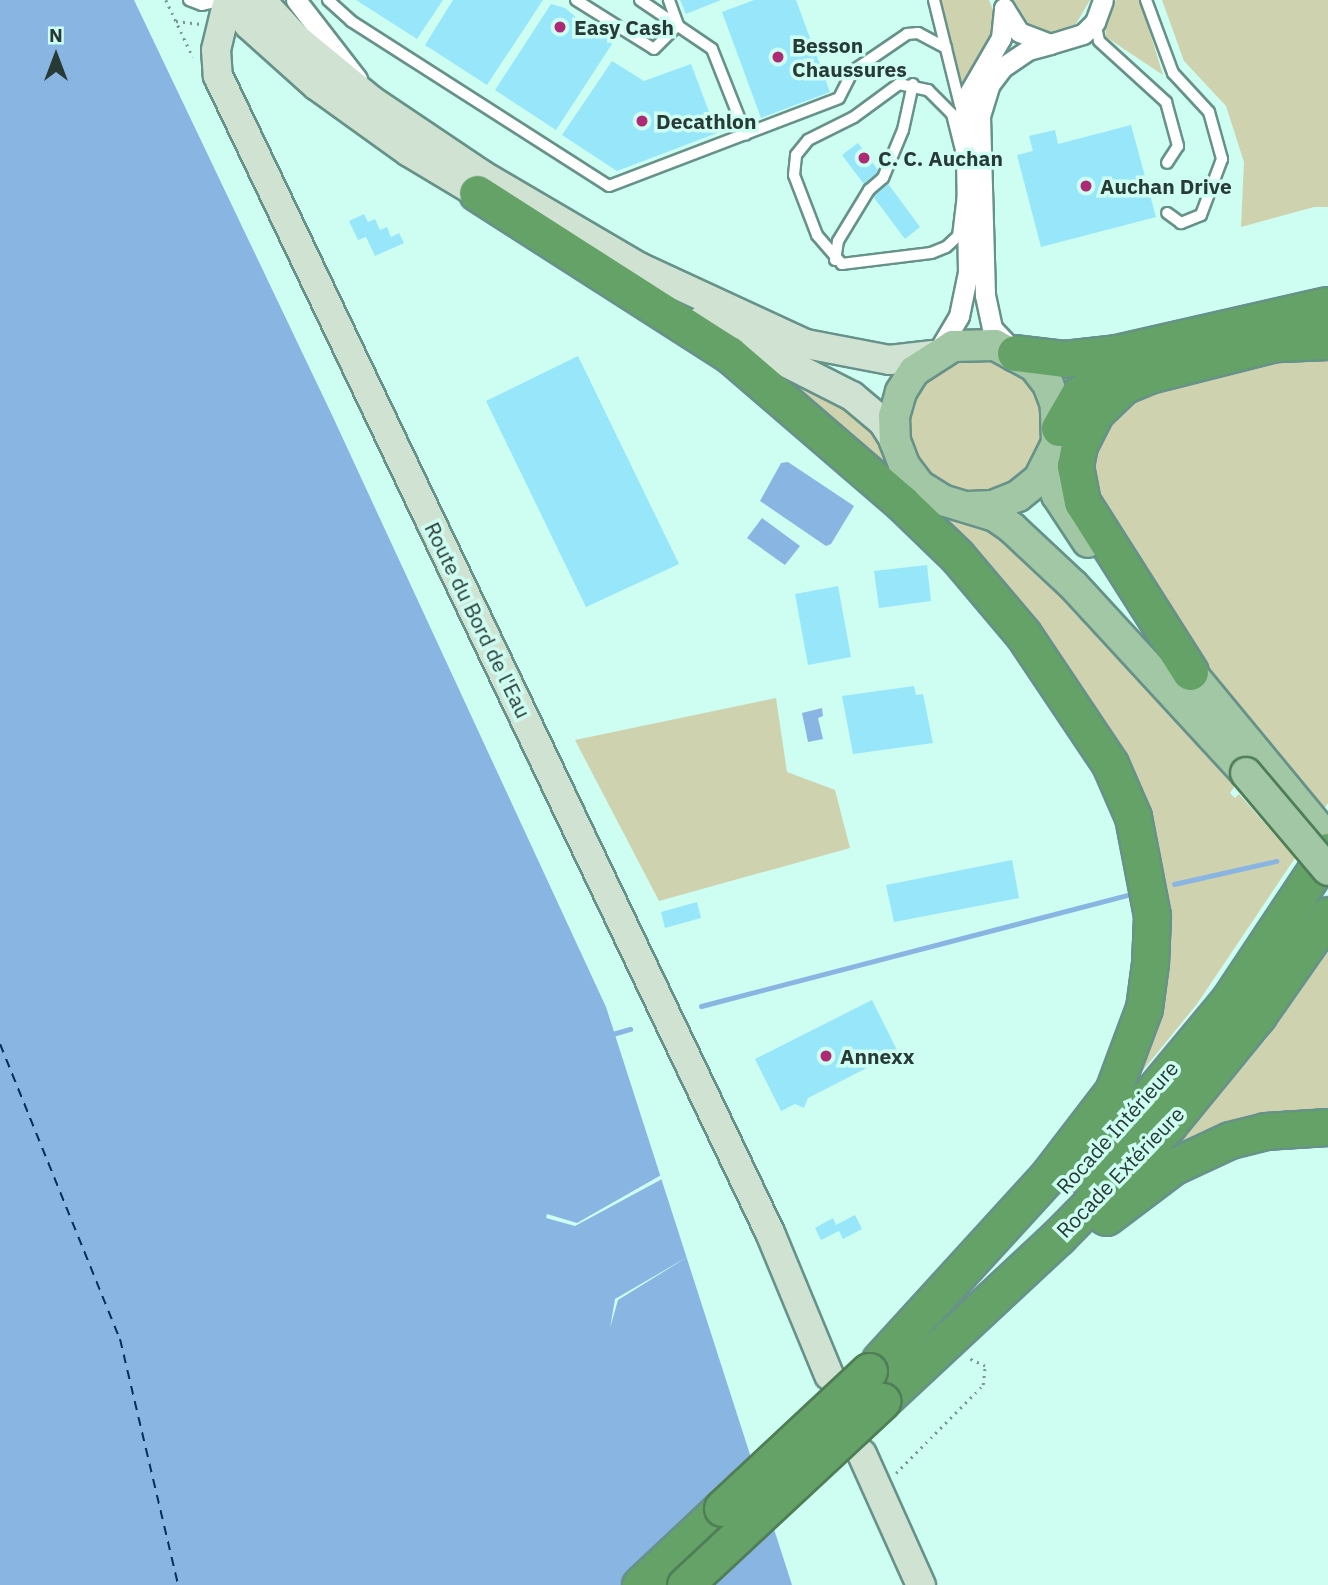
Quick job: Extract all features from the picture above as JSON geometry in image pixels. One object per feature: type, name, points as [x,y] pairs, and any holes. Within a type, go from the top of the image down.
[{"type":"highway","points":[[477,193],[729,354],[901,502],[957,556],[1023,634],[1086,724],[1133,817],[1152,916],[1144,1008],[1113,1091],[1047,1177],[881,1381],[685,1585]]},
{"type":"highway","points":[[1015,353],[1064,359],[1116,353],[1328,305]]},
{"type":"highway","points":[[1056,442],[1079,394],[1118,372],[1214,350],[1279,342],[1328,341]]},
{"type":"highway","points":[[1190,672],[1082,502],[1075,466],[1079,446],[1096,412],[1123,386],[1149,375],[1279,342]]},
{"type":"highway","name":"Rocade Intérieure","points":[[881,1381],[1005,1246],[1141,1106],[1229,1000],[1328,851]]},
{"type":"highway","name":"Rocade Extérieure","points":[[881,1381],[1058,1237],[1168,1125],[1258,1015],[1328,915]]},
{"type":"highway","points":[[640,1585],[881,1381],[1172,1167],[1230,1140],[1265,1131],[1328,1127]]},
{"type":"main road","points":[[1328,839],[1251,764],[1054,566],[995,516],[942,500],[920,486],[904,466],[895,441],[894,416],[901,392],[914,371],[935,354],[974,343],[1015,353],[1048,384],[1056,442],[1052,480],[1057,495],[1080,530],[1190,672],[1251,764],[1328,870]]},
{"type":"main road","points":[[967,507],[993,506],[1018,496],[1039,480],[1056,442]]},
{"type":"street","points":[[227,0],[249,25],[317,86],[477,193],[695,316],[852,396],[883,422],[895,441]]},
{"type":"street","name":"Route du Bord de l'Eau","points":[[227,0],[216,50],[218,76],[771,1235],[830,1376]]},
{"type":"street","points":[[261,0],[297,39],[372,100],[482,175],[639,267],[744,319],[844,354],[908,361],[935,354],[959,316],[968,272],[963,116],[968,89],[1001,38],[1002,3]]},
{"type":"street","points":[[296,0],[372,100]]},
{"type":"street","points":[[1002,3],[1019,32],[1050,44]]},
{"type":"street","points":[[1015,353],[992,328],[986,305],[980,116],[990,84],[1003,67],[1028,50],[1067,42],[1102,7]]},
{"type":"street","points":[[862,1454],[921,1585]]},
{"type":"lane","points":[[189,0],[202,5],[227,0]]},
{"type":"lane","points":[[328,0],[351,21],[609,186],[709,150],[839,98],[853,71],[868,59],[913,33],[946,48]]},
{"type":"lane","points":[[576,0],[654,49],[678,25]]},
{"type":"lane","points":[[640,0],[712,49],[746,135]]},
{"type":"lane","points":[[669,0],[678,25]]},
{"type":"lane","points":[[934,0],[963,116]]},
{"type":"lane","points":[[1146,0],[1173,73],[1209,112],[1222,159],[1200,215],[1181,223],[1167,213]]},
{"type":"lane","points":[[1102,7],[1099,41],[1166,102],[1178,146],[1167,163]]},
{"type":"lane","points":[[835,260],[838,241],[869,190],[883,178],[903,130],[913,84]]},
{"type":"lane","points":[[913,84],[945,103],[956,125],[966,170],[961,223],[953,242],[931,253],[860,264],[835,260],[817,235],[797,184],[793,165],[796,155],[808,140],[854,117],[890,89],[913,84]]},
{"type":"path","points":[[876,1487],[921,1450],[936,1428],[983,1385],[985,1366],[980,1360],[966,1358]]},
{"type":"green space","points":[[940,0],[989,0],[996,18],[997,28],[960,89]]},
{"type":"green space","points":[[1014,0],[1090,0],[1076,24],[1054,33],[1030,26]]},
{"type":"green space","points":[[1116,0],[1140,0],[1163,75],[1106,37],[1105,25]]},
{"type":"green space","points":[[1162,0],[1328,0],[1328,207],[1314,207],[1241,227],[1244,162],[1226,106],[1184,61]]},
{"type":"green space","points":[[735,345],[835,397],[1069,596],[1237,783],[1230,793],[1235,798],[1239,794],[1295,858],[1197,1004],[1131,1085],[1157,986],[1102,733]]},
{"type":"green space","points":[[1328,355],[1328,803],[1323,811],[1198,661],[1097,518],[1086,443],[1107,407],[1245,362]]},
{"type":"green space","points":[[975,359],[1001,364],[1023,378],[1037,400],[1042,426],[1037,452],[1023,474],[1001,488],[975,493],[949,488],[927,474],[913,452],[908,426],[913,400],[927,378],[949,364]]},
{"type":"green space","points":[[776,698],[787,772],[835,790],[850,848],[659,901],[575,740]]},
{"type":"green space","points":[[1328,952],[1328,1115],[1166,1158],[1266,1039]]},
{"type":"water","points":[[0,0],[134,0],[332,415],[606,1007],[792,1585],[0,1585]]},
{"type":"water","points":[[788,462],[854,506],[831,544],[826,546],[760,501],[781,463]]},
{"type":"water","points":[[762,518],[800,546],[785,565],[747,538]]},
{"type":"water","points":[[822,708],[823,716],[818,718],[823,739],[808,742],[802,713]]},
{"type":"pier","points":[[663,1174],[664,1178],[575,1226],[546,1218],[547,1214],[577,1223]]},
{"type":"pier","points":[[689,1256],[618,1300],[610,1328],[615,1299]]},
{"type":"building","points":[[356,0],[443,0],[417,39]]},
{"type":"building","points":[[453,0],[543,0],[487,85],[425,45]]},
{"type":"building","points":[[680,0],[721,0],[686,14]]},
{"type":"building","name":"Besson Chaussures","points":[[754,0],[796,0],[830,92],[761,118],[722,12]]},
{"type":"building","points":[[551,4],[565,8],[591,30],[597,28],[612,44],[556,130],[495,90]]},
{"type":"building","name":"Decathlon","points":[[612,61],[644,81],[691,64],[717,133],[617,171],[562,135]]},
{"type":"building","name":"Auchan Drive","points":[[1131,125],[1156,217],[1041,247],[1017,155],[1033,151],[1029,136],[1055,130],[1058,144]]},
{"type":"building","points":[[858,143],[920,227],[905,239],[842,155]]},
{"type":"building","points":[[364,214],[368,222],[375,219],[380,230],[387,227],[391,237],[399,233],[404,243],[375,256],[366,237],[358,240],[349,221]]},
{"type":"building","points":[[578,356],[679,564],[586,607],[486,401]]},
{"type":"building","points":[[927,565],[931,601],[879,608],[874,571]]},
{"type":"building","points":[[838,586],[851,657],[808,665],[795,594]]},
{"type":"building","points":[[914,686],[916,695],[923,694],[933,743],[853,754],[842,696]]},
{"type":"building","points":[[1012,860],[1019,898],[894,922],[886,885]]},
{"type":"building","points":[[697,902],[701,918],[665,928],[661,912]]},
{"type":"building","name":"Annexx","points":[[872,1000],[898,1052],[808,1098],[804,1108],[795,1104],[781,1111],[755,1059]]},
{"type":"building","points":[[855,1215],[862,1229],[843,1239],[839,1231],[821,1240],[815,1228],[833,1218],[836,1225]]},
{"type":"waterway","points":[[1174,884],[1276,861]]},
{"type":"waterway","points":[[701,1006],[1130,894]]},
{"type":"waterway","points":[[609,1035],[630,1029]]},
{"type":"ferry route","points":[[0,1044],[120,1339],[178,1585]]},
{"type":"place","name":"Easy Cash","points":[[560,27]]},
{"type":"place","name":"Besson Chaussures","points":[[778,57]]},
{"type":"place","name":"Decathlon","points":[[642,121]]},
{"type":"place","name":"C. C. Auchan","points":[[864,158]]},
{"type":"place","name":"Auchan Drive","points":[[1086,186]]},
{"type":"place","name":"Annexx","points":[[826,1056]]}]
